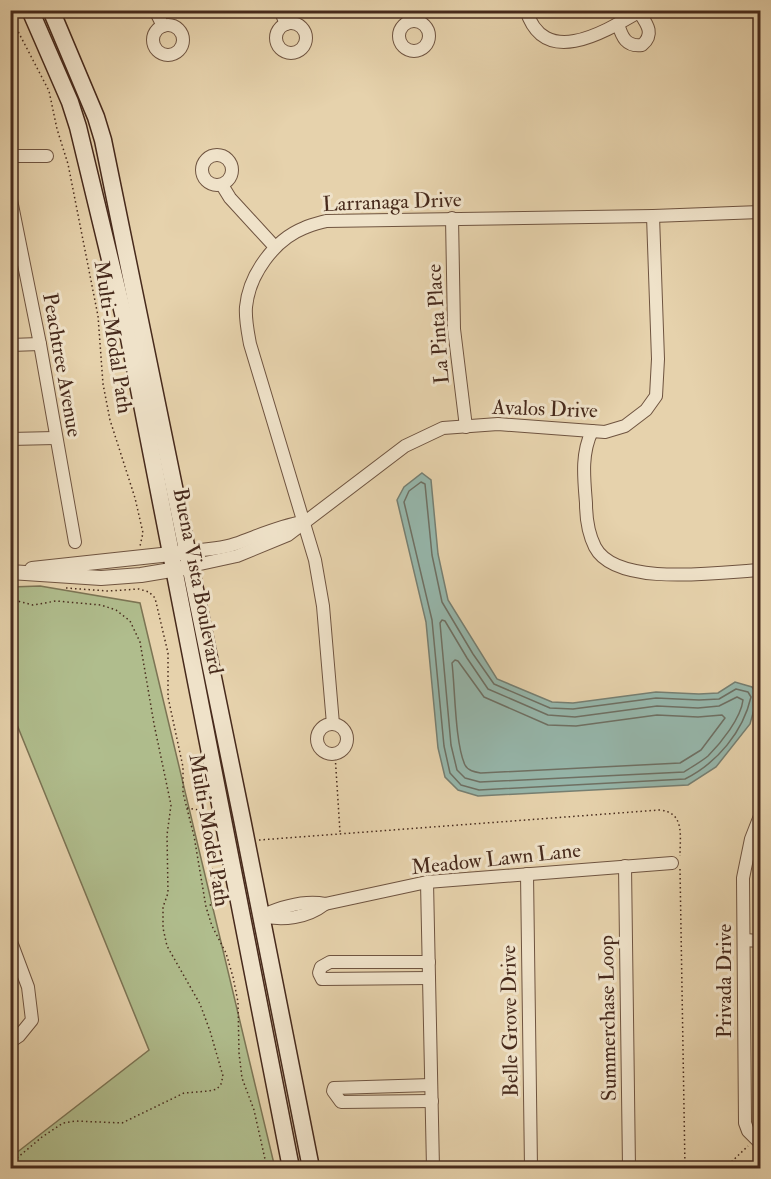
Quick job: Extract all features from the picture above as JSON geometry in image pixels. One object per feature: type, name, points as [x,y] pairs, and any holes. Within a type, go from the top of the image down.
[{"type":"main road","name":"Buena Vista Boulevard","points":[[30,10],[70,102],[84,148],[129,338],[291,1168]]},
{"type":"main road","name":"Buena Vista Boulevard","points":[[51,10],[96,117],[103,140],[311,1168]]},
{"type":"main road","points":[[242,921],[261,916]]},
{"type":"street","points":[[155,10],[163,26]]},
{"type":"street","points":[[280,10],[286,24]]},
{"type":"street","points":[[526,10],[531,25],[540,35],[558,43],[586,38],[641,11],[650,30],[649,37],[642,45],[628,44],[618,24]]},
{"type":"street","points":[[10,156],[47,156]]},
{"type":"street","points":[[222,185],[230,198],[275,247]]},
{"type":"street","name":"Peachtree Avenue","points":[[10,195],[16,250],[40,344],[75,542]]},
{"type":"street","name":"Larranaga Drive","points":[[335,754],[344,749],[348,740],[342,727],[333,724],[323,606],[315,560],[250,344],[247,324],[246,308],[250,291],[256,276],[275,247],[303,228],[326,221],[760,212]]},
{"type":"street","name":"Avalos Drive","points":[[189,559],[237,556],[288,535],[405,446],[442,428],[498,424],[605,432],[625,426],[646,410],[656,396],[658,359],[653,216]]},
{"type":"street","name":"La Pinta Place","points":[[452,218],[454,330],[465,427]]},
{"type":"street","points":[[10,345],[40,344]]},
{"type":"street","points":[[592,431],[583,461],[587,523],[596,549],[610,562],[635,572],[683,575],[760,570]]},
{"type":"street","points":[[10,439],[55,438]]},
{"type":"street","points":[[10,572],[101,578],[189,559]]},
{"type":"street","points":[[10,572],[82,562],[172,562]]},
{"type":"street","points":[[333,724],[323,727],[317,740],[325,753],[335,754]]},
{"type":"street","name":"Privada Drive","points":[[758,1140],[748,1131],[745,1123],[743,878],[751,839],[760,816]]},
{"type":"street","name":"Meadow Lawn Lane","points":[[261,916],[276,909],[313,902],[325,904],[427,882],[672,863]]},
{"type":"street","name":"Summerchase Loop","points":[[625,866],[629,1168]]},
{"type":"street","name":"Belle Grove Drive","points":[[527,874],[531,1168]]},
{"type":"street","points":[[427,882],[433,1168]]},
{"type":"street","points":[[10,939],[28,987],[32,1020],[19,1036],[10,1042]]},
{"type":"street","points":[[744,940],[760,941]]},
{"type":"street","points":[[429,962],[330,962],[321,966],[319,973],[322,979],[429,978]]},
{"type":"street","points":[[431,1085],[334,1088],[333,1091],[341,1102],[432,1101]]},
{"type":"path","name":"Multi-Modal Path","points":[[10,16],[50,91],[57,129],[68,164],[99,316],[105,393],[110,420],[135,498],[143,533],[139,548]]},
{"type":"path","name":"Multi-Model Path","points":[[59,576],[61,585],[67,589],[139,590],[149,592],[155,598],[166,643],[168,696],[183,768],[183,793],[194,836],[206,907],[212,926],[226,953],[233,977],[238,1002],[242,1078],[254,1110],[267,1168]]},
{"type":"path","points":[[10,598],[33,605],[56,601],[101,605],[116,610],[130,621],[140,642],[171,805],[166,835],[168,893],[163,907],[163,928],[167,946],[200,1004],[223,1076],[217,1089],[187,1092],[126,1122],[111,1124],[75,1121],[63,1123],[10,1164]]},
{"type":"path","points":[[335,754],[340,833]]},
{"type":"path","points":[[187,808],[199,810],[201,815],[218,898],[214,904],[206,907]]},
{"type":"path","points":[[257,840],[659,810],[672,812],[680,826],[685,1168]]},
{"type":"path","points":[[725,1168],[758,1140]]},
{"type":"green space","points":[[40,586],[140,603],[275,1168],[11,1168],[11,1157],[149,1050],[11,710],[11,587]]},
{"type":"water","points":[[422,473],[431,480],[438,554],[448,600],[497,679],[552,702],[573,703],[656,692],[718,693],[735,682],[752,687],[758,695],[750,724],[716,767],[688,785],[478,796],[458,790],[445,777],[438,748],[426,622],[397,500],[404,487]]}]
